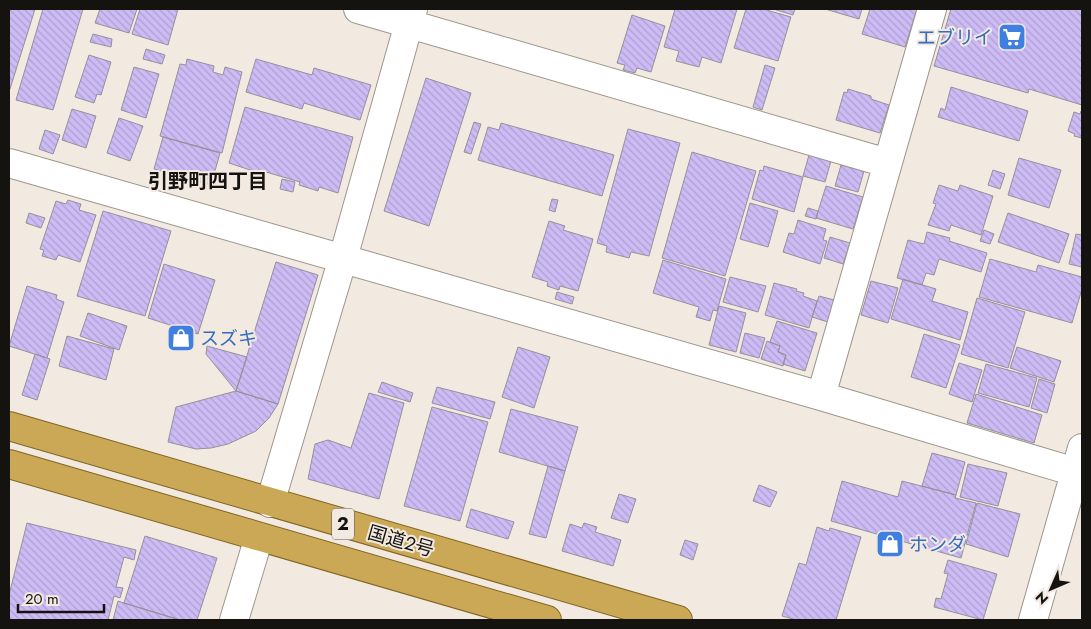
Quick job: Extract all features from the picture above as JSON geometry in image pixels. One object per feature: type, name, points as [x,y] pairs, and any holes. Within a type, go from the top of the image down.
[{"type":"highway","name":"国道2号","points":[[9,426],[678,620]]},
{"type":"highway","name":"国道2号","points":[[9,464],[547,620]]},
{"type":"street","points":[[358,9],[411,16],[887,163]]},
{"type":"street","points":[[821,396],[932,9]]},
{"type":"street","points":[[270,503],[343,258],[411,16]]},
{"type":"street","points":[[9,163],[821,396],[1080,465],[1033,620]]},
{"type":"street","points":[[234,620],[259,537]]},
{"type":"building","points":[[9,9],[35,9],[10,89],[9,89]]},
{"type":"building","points":[[43,9],[83,9],[53,110],[16,100]]},
{"type":"building","points":[[100,9],[137,9],[129,33],[95,23]]},
{"type":"building","points":[[140,9],[178,9],[168,45],[132,34]]},
{"type":"building","points":[[675,9],[737,9],[721,63],[702,57],[699,67],[676,61],[679,51],[664,47]]},
{"type":"building","points":[[746,9],[763,9],[791,17],[778,61],[734,48]]},
{"type":"building","points":[[773,9],[795,9],[793,15]]},
{"type":"building","points":[[825,9],[862,9],[859,19]]},
{"type":"building","points":[[870,9],[917,9],[905,47],[862,34]]},
{"type":"building","name":"エブリイ","points":[[951,9],[1082,9],[1082,105],[1029,89],[1028,93],[934,66]]},
{"type":"building","points":[[632,15],[665,26],[651,72],[637,68],[635,73],[623,70],[625,65],[617,63]]},
{"type":"building","points":[[93,34],[112,39],[111,47],[90,42]]},
{"type":"building","points":[[146,49],[165,55],[162,64],[143,59]]},
{"type":"building","points":[[89,55],[111,62],[101,95],[97,94],[94,103],[75,97]]},
{"type":"building","points":[[187,59],[214,66],[213,72],[223,75],[225,67],[242,72],[222,153],[160,136],[180,64],[186,65]]},
{"type":"building","points":[[256,59],[312,75],[314,68],[371,85],[360,120],[304,103],[302,109],[246,92]]},
{"type":"building","points":[[765,65],[775,68],[762,110],[753,107]]},
{"type":"building","points":[[134,67],[159,74],[146,118],[121,110]]},
{"type":"building","points":[[426,78],[471,93],[429,226],[384,211]]},
{"type":"building","points":[[951,87],[1028,111],[1019,141],[938,117],[941,108],[945,110]]},
{"type":"building","points":[[848,89],[871,96],[871,99],[889,105],[880,133],[836,120],[844,92],[847,93]]},
{"type":"building","points":[[245,107],[353,137],[338,193],[319,187],[318,191],[299,185],[300,182],[266,172],[265,175],[229,163]]},
{"type":"building","points":[[72,109],[96,116],[86,148],[62,140]]},
{"type":"building","points":[[1081,111],[1082,138],[1074,136],[1075,134],[1068,131],[1074,112],[1080,114]]},
{"type":"building","points":[[119,118],[143,126],[130,161],[107,153]]},
{"type":"building","points":[[474,122],[481,124],[471,154],[464,152]]},
{"type":"building","points":[[501,123],[614,155],[602,196],[478,160],[488,127],[499,130]]},
{"type":"building","points":[[628,129],[680,143],[649,256],[631,252],[629,258],[606,252],[607,246],[597,243]]},
{"type":"building","points":[[45,130],[60,135],[53,154],[39,149]]},
{"type":"building","points":[[163,137],[220,153],[211,185],[154,169]]},
{"type":"building","points":[[692,152],[756,171],[725,276],[662,258]]},
{"type":"building","points":[[809,155],[831,161],[825,182],[803,176]]},
{"type":"building","points":[[1019,158],[1061,170],[1049,208],[1008,195]]},
{"type":"building","points":[[841,165],[864,171],[858,192],[835,186]]},
{"type":"building","points":[[764,166],[803,177],[794,212],[752,199],[760,170],[763,171]]},
{"type":"building","points":[[993,170],[1005,174],[1000,189],[988,185]]},
{"type":"building","points":[[282,179],[295,182],[293,192],[280,189]]},
{"type":"building","points":[[939,185],[958,191],[960,185],[993,196],[981,235],[951,225],[949,231],[928,225],[936,204],[933,203]]},
{"type":"building","points":[[826,186],[863,197],[853,229],[816,218]]},
{"type":"building","points":[[552,199],[558,200],[555,212],[549,210]]},
{"type":"building","points":[[68,200],[81,204],[79,210],[96,215],[80,262],[58,255],[56,260],[42,256],[44,250],[40,249],[56,201],[66,204]]},
{"type":"building","points":[[750,203],[778,211],[768,247],[740,239]]},
{"type":"building","points":[[808,208],[818,211],[816,219],[805,216]]},
{"type":"building","points":[[103,211],[171,231],[145,316],[77,296]]},
{"type":"building","points":[[29,213],[45,218],[41,228],[26,223]]},
{"type":"building","points":[[1008,213],[1069,234],[1059,263],[998,242]]},
{"type":"building","points":[[798,220],[826,229],[823,240],[827,241],[820,264],[783,252],[789,233],[794,234]]},
{"type":"building","points":[[549,221],[565,226],[563,230],[593,239],[578,291],[560,286],[559,290],[547,286],[548,282],[532,277]]},
{"type":"building","points":[[984,230],[994,234],[990,244],[980,241]]},
{"type":"building","points":[[927,232],[950,238],[949,241],[987,253],[981,272],[939,259],[934,275],[926,273],[922,285],[897,278],[908,240],[924,244]]},
{"type":"building","points":[[1076,234],[1082,235],[1082,267],[1069,264]]},
{"type":"building","points":[[830,237],[850,243],[843,264],[824,258]]},
{"type":"building","points":[[990,259],[1036,272],[1038,265],[1082,277],[1082,289],[1072,323],[979,297]]},
{"type":"building","points":[[663,260],[726,279],[717,311],[713,310],[710,321],[696,317],[699,307],[653,293]]},
{"type":"building","points":[[276,262],[318,275],[278,404],[236,391]]},
{"type":"building","points":[[164,264],[215,280],[198,334],[148,318]]},
{"type":"building","points":[[730,277],[766,286],[758,312],[723,302]]},
{"type":"building","points":[[903,279],[936,289],[932,301],[968,312],[960,340],[891,319]]},
{"type":"building","points":[[871,281],[898,288],[888,323],[861,315]]},
{"type":"building","points":[[774,283],[797,289],[796,291],[804,293],[803,296],[817,301],[809,328],[765,315]]},
{"type":"building","points":[[27,286],[57,295],[56,299],[64,302],[47,358],[9,346]]},
{"type":"building","points":[[557,292],[574,297],[572,304],[555,299]]},
{"type":"building","points":[[819,296],[834,300],[828,322],[812,317]]},
{"type":"building","points":[[977,298],[1025,312],[1008,368],[961,354]]},
{"type":"building","points":[[719,306],[746,313],[736,352],[709,345]]},
{"type":"building","points":[[88,313],[127,326],[119,350],[80,336]]},
{"type":"building","points":[[777,321],[817,333],[805,371],[783,364],[786,355],[778,352],[780,346],[770,342]]},
{"type":"building","points":[[745,333],[765,338],[759,358],[740,353]]},
{"type":"building","points":[[924,334],[960,345],[946,388],[911,377]]},
{"type":"building","points":[[67,336],[114,349],[106,380],[59,366]]},
{"type":"building","points":[[767,341],[780,346],[778,352],[786,355],[783,366],[761,359]]},
{"type":"building","points":[[207,346],[247,357],[236,391],[206,354]]},
{"type":"building","points":[[518,347],[550,357],[534,408],[502,397]]},
{"type":"building","points":[[1017,347],[1061,361],[1054,382],[1010,368]]},
{"type":"building","points":[[35,354],[50,359],[37,400],[22,395]]},
{"type":"building","points":[[959,363],[982,370],[972,402],[949,394]]},
{"type":"building","points":[[986,364],[1037,378],[1029,407],[978,393]]},
{"type":"building","points":[[1039,379],[1055,384],[1047,413],[1031,408]]},
{"type":"building","points":[[382,382],[413,393],[410,402],[378,392]]},
{"type":"building","points":[[437,387],[495,402],[490,419],[432,403]]},
{"type":"building","points":[[236,391],[278,404],[269,418],[256,431],[228,444],[211,448],[196,449],[168,442],[176,407]]},
{"type":"building","points":[[369,393],[404,403],[379,499],[308,479],[315,444],[328,440],[351,448]]},
{"type":"building","points":[[976,394],[1042,415],[1034,443],[967,423]]},
{"type":"building","points":[[432,407],[488,422],[460,521],[404,506]]},
{"type":"building","points":[[511,409],[578,427],[565,471],[499,452]]},
{"type":"building","points":[[932,453],[965,462],[956,495],[922,486]]},
{"type":"building","points":[[968,464],[1007,473],[998,506],[960,497]]},
{"type":"building","points":[[548,466],[565,471],[546,538],[529,534]]},
{"type":"building","points":[[842,481],[898,497],[902,481],[956,495],[955,498],[976,503],[961,558],[831,521]]},
{"type":"building","points":[[759,485],[777,492],[770,507],[753,501]]},
{"type":"building","points":[[619,494],[636,499],[628,523],[611,518]]},
{"type":"building","points":[[977,503],[1020,514],[1008,557],[966,544]]},
{"type":"building","points":[[471,509],[514,522],[508,539],[466,527]]},
{"type":"building","points":[[27,523],[136,550],[134,560],[124,557],[116,587],[123,588],[120,598],[114,596],[108,620],[9,620],[9,595]]},
{"type":"building","points":[[584,523],[597,527],[595,532],[621,540],[613,566],[562,551],[570,524],[582,528]]},
{"type":"building","points":[[817,527],[829,531],[830,528],[861,537],[836,620],[797,620],[782,616],[799,563],[806,565]]},
{"type":"building","points":[[145,536],[217,558],[197,620],[180,620],[124,603]]},
{"type":"building","points":[[685,540],[698,544],[693,560],[680,555]]},
{"type":"building","points":[[948,560],[997,574],[983,620],[934,607],[936,598],[941,599],[948,574],[944,573]]},
{"type":"building","points":[[118,601],[124,603],[180,620],[113,620]]},
{"type":"place","name":"エブリイ","points":[[1012,37]]},
{"type":"place","name":"スズキ","points":[[181,338]]},
{"type":"place","name":"ホンダ","points":[[890,544]]},
{"type":"district","name":"引野町四丁目","points":[[208,181]]}]
